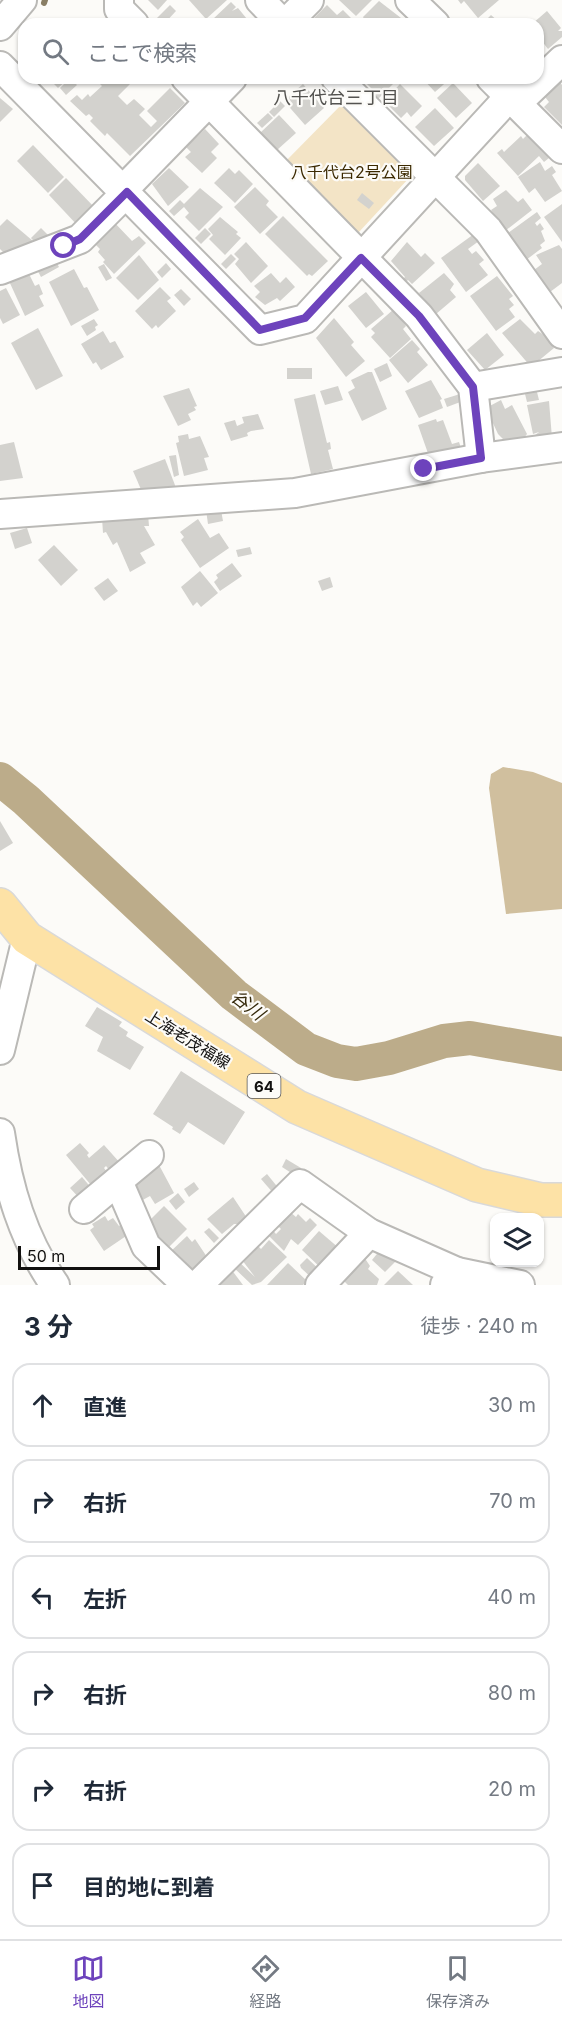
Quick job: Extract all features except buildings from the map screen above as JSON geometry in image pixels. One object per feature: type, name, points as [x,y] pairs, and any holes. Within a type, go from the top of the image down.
[{"type":"main road","name":"上海老茂福線","points":[[0,905],[27,938],[297,1107],[477,1185],[541,1200],[562,1200]]},
{"type":"street","points":[[0,26],[22,0]]},
{"type":"street","points":[[119,0],[119,9],[128,18]]},
{"type":"street","points":[[260,0],[278,18]]},
{"type":"street","points":[[290,18],[309,0]]},
{"type":"street","points":[[410,0],[429,18]]},
{"type":"street","points":[[544,71],[562,60]]},
{"type":"street","points":[[0,66],[260,330],[305,318],[434,177],[506,93],[521,84]]},
{"type":"street","points":[[192,84],[419,316],[473,387],[481,458]]},
{"type":"street","points":[[0,270],[80,239],[226,84]]},
{"type":"street","points":[[342,84],[488,230],[562,334]]},
{"type":"street","points":[[506,93],[562,149]]},
{"type":"street","points":[[473,387],[562,372]]},
{"type":"street","points":[[0,514],[295,493],[481,458],[562,447]]},
{"type":"street","points":[[0,1050],[27,938]]},
{"type":"street","points":[[0,1133],[13,1198],[25,1233],[55,1285]]},
{"type":"street","points":[[84,1209],[148,1155]]},
{"type":"street","points":[[118,1181],[146,1246],[187,1285]]},
{"type":"street","points":[[198,1285],[300,1184],[369,1233],[451,1278],[520,1285]]},
{"type":"street","points":[[320,1285],[369,1233]]},
{"type":"green space","name":"八千代台2号公園","points":[[345,101],[408,165],[409,178],[359,232],[348,232],[282,165]]},
{"type":"shaded area","points":[[503,767],[533,772],[562,783],[562,909],[506,914],[489,788],[491,774]]},
{"type":"waterway","name":"谷川","points":[[0,779],[26,800],[234,995],[306,1049],[337,1061],[356,1064],[389,1058],[444,1041],[470,1038],[562,1054]]},
{"type":"district","name":"八千代台三丁目","points":[[336,97]]},
{"type":"route","points":[[64,246],[80,239],[127,192],[260,330],[305,318],[361,258],[419,316],[473,387],[481,458],[424,469]]}]
